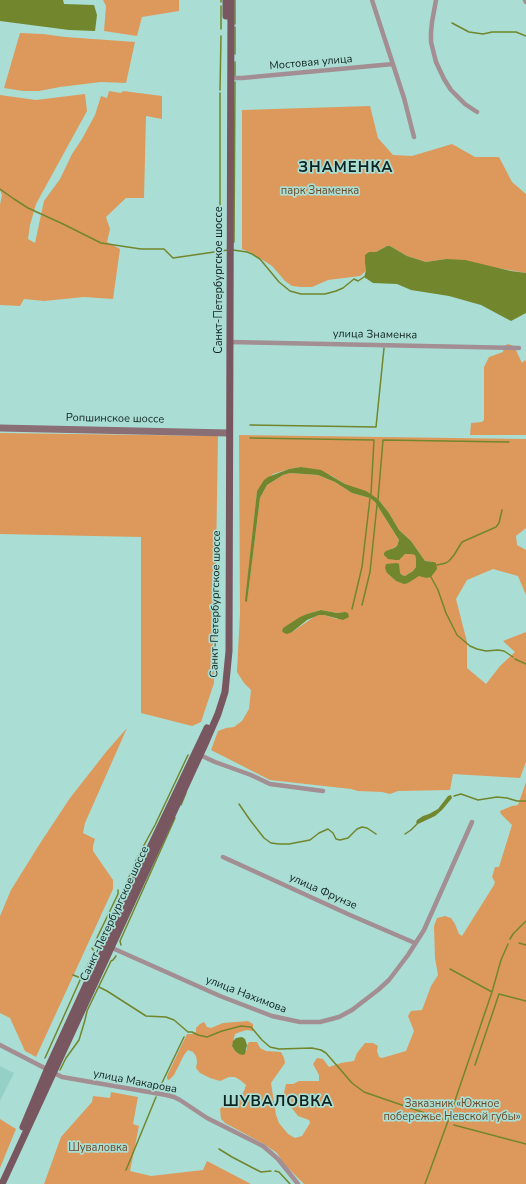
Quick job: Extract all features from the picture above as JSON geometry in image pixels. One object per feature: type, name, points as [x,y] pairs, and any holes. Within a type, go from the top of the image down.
[{"type":"main road","name":"Санкт-Петербургское шоссе","points":[[108,946],[131,887],[208,725],[217,702],[223,673],[228,260],[226,0]]},
{"type":"main road","name":"Санкт-Петербургское шоссе","points":[[228,242],[231,0]]},
{"type":"main road","name":"Санкт-Петербургское шоссе","points":[[0,1176],[200,755],[218,714],[225,692],[229,651],[227,433],[230,342],[228,260]]},
{"type":"main road","name":"Ропшинское шоссе","points":[[0,428],[227,433]]},
{"type":"main road","name":"Санкт-Петербургское шоссе","points":[[2,1184],[50,1071]]},
{"type":"street","points":[[372,0],[404,98],[414,137]]},
{"type":"street","points":[[436,0],[431,32],[436,62],[451,90],[465,104],[477,112]]},
{"type":"street","name":"Мостовая улица","points":[[231,78],[393,64]]},
{"type":"street","name":"улица Знаменка","points":[[230,342],[519,348]]},
{"type":"street","points":[[200,755],[270,784],[323,790]]},
{"type":"street","name":"улица Нахимова","points":[[108,946],[220,996],[272,1016],[300,1022],[320,1022],[339,1017],[352,1010],[378,990],[397,970],[416,943],[424,930],[472,822]]},
{"type":"street","name":"улица Фрунзе","points":[[223,857],[416,943]]},
{"type":"street","name":"улица Макарова","points":[[0,1046],[62,1077],[174,1097],[207,1118],[263,1146],[278,1159],[298,1184]]},
{"type":"shaded area","points":[[0,0],[63,0],[64,4],[94,5],[97,15],[95,31],[69,30],[0,21]]},
{"type":"shaded area","points":[[390,246],[407,256],[426,262],[446,259],[465,260],[526,273],[526,313],[511,321],[481,305],[449,296],[411,290],[397,284],[373,283],[364,277],[366,271],[365,255],[369,252],[376,252]]},
{"type":"shaded area","points":[[301,467],[321,470],[345,484],[366,491],[378,499],[389,513],[399,530],[411,541],[425,561],[436,563],[437,569],[431,577],[426,578],[419,576],[404,584],[396,581],[387,573],[385,568],[386,564],[397,563],[399,564],[400,573],[405,576],[416,567],[416,559],[415,555],[410,554],[405,554],[399,560],[388,559],[384,555],[386,551],[397,546],[399,540],[375,502],[370,498],[352,493],[335,482],[318,475],[290,473],[283,475],[267,485],[260,498],[247,602],[245,601],[257,491],[264,480],[268,477],[289,469]]},
{"type":"shaded area","points":[[321,610],[337,613],[345,612],[348,613],[349,617],[343,620],[319,615],[307,620],[292,632],[287,634],[282,631],[283,628],[300,617]]},
{"type":"shaded area","points":[[451,795],[452,798],[435,816],[418,824],[416,823],[417,820],[423,816],[438,809],[448,796]]},
{"type":"shaded area","points":[[242,1037],[245,1039],[247,1045],[245,1054],[243,1055],[235,1051],[232,1046],[233,1041],[236,1038]]},
{"type":"shaded area","points":[[0,1066],[14,1073],[0,1101]]},
{"type":"green space","points":[[103,0],[179,0],[179,11],[142,17],[137,36],[104,31],[106,6]]},
{"type":"green space","points":[[20,33],[135,42],[126,83],[101,82],[39,91],[23,91],[4,88]]},
{"type":"green space","points":[[109,91],[121,93],[123,91],[162,96],[162,119],[146,116],[144,198],[126,198],[106,217],[110,229],[107,242],[120,249],[113,299],[84,297],[44,301],[24,299],[20,306],[0,305],[0,205],[2,195],[0,190],[0,95],[36,100],[85,94],[87,111],[36,204],[28,239],[35,243],[44,201],[60,179],[72,154],[82,139],[95,115],[101,96],[107,98]]},
{"type":"green space","name":"парк Знаменка","points":[[370,106],[378,138],[393,155],[412,156],[452,144],[475,157],[499,157],[512,182],[526,194],[526,273],[446,259],[426,262],[407,256],[390,246],[387,246],[376,252],[369,252],[365,263],[366,271],[360,276],[328,280],[312,287],[301,287],[292,286],[285,281],[272,266],[252,253],[242,249],[242,110]]},
{"type":"green space","points":[[508,344],[514,346],[522,363],[525,360],[526,362],[526,435],[470,435],[471,423],[482,422],[484,420],[484,367],[489,357],[503,352],[504,346]]},
{"type":"green space","points":[[0,433],[218,436],[214,683],[201,722],[192,726],[141,713],[141,537],[0,534]]},
{"type":"green space","points":[[239,435],[526,439],[526,528],[516,536],[517,545],[526,550],[526,595],[518,576],[493,569],[467,580],[456,599],[467,642],[467,668],[486,684],[500,666],[515,652],[503,641],[526,632],[526,762],[520,778],[453,774],[450,790],[398,791],[390,794],[270,780],[211,750],[218,731],[234,727],[242,721],[249,709],[251,690],[244,683],[237,672],[240,613]],"holes":[[[301,467],[332,476],[345,484],[378,499],[389,513],[399,530],[411,541],[425,561],[434,562],[426,578],[419,575],[408,583],[396,581],[387,573],[400,573],[405,576],[416,567],[416,559],[415,555],[410,554],[405,554],[402,556],[384,553],[397,546],[399,540],[375,502],[370,498],[352,493],[335,482],[318,475],[290,473],[283,475],[267,485],[260,498],[246,601],[257,491],[273,474]],[[321,610],[337,613],[345,612],[337,619],[319,615],[292,632],[282,629],[307,614]]]},
{"type":"green space","points":[[127,728],[85,823],[83,833],[95,839],[93,851],[113,880],[113,889],[36,1057],[25,1051],[10,1018],[0,1013],[0,916],[11,890],[70,798]]},
{"type":"green space","name":"Заказник «Южное побережье Невской губы»","points":[[526,782],[526,1184],[304,1184],[285,1165],[277,1153],[264,1144],[225,1123],[221,1119],[220,1109],[225,1104],[240,1098],[244,1091],[246,1085],[240,1080],[235,1077],[229,1077],[220,1081],[200,1073],[196,1068],[196,1056],[193,1052],[188,1050],[174,1075],[169,1080],[167,1079],[167,1076],[187,1034],[196,1032],[196,1028],[200,1024],[204,1022],[207,1027],[211,1028],[223,1023],[248,1021],[253,1024],[253,1031],[247,1030],[235,1034],[232,1046],[239,1054],[247,1050],[247,1045],[249,1042],[257,1042],[260,1048],[266,1051],[281,1052],[285,1063],[271,1083],[276,1115],[279,1123],[288,1134],[295,1138],[302,1136],[310,1123],[309,1120],[298,1116],[291,1107],[284,1093],[286,1084],[293,1084],[299,1081],[319,1081],[319,1075],[313,1064],[317,1058],[323,1059],[329,1067],[354,1061],[357,1053],[365,1043],[373,1043],[378,1046],[377,1051],[379,1057],[382,1058],[406,1051],[414,1031],[408,1016],[411,1011],[422,1010],[431,986],[438,975],[435,958],[434,926],[437,918],[445,916],[451,918],[459,934],[462,936],[495,882],[492,877],[495,867],[499,867],[512,825],[500,811],[518,805]]},
{"type":"green space","name":"Шуваловка","points":[[111,1092],[138,1097],[133,1124],[139,1126],[130,1171],[151,1176],[203,1170],[207,1161],[251,1184],[44,1184],[61,1137],[92,1102],[93,1096],[110,1098]]},
{"type":"green space","points":[[0,1119],[16,1129],[0,1168]]},
{"type":"waterway","points":[[235,0],[235,24]]},
{"type":"waterway","points":[[221,6],[221,29]]},
{"type":"waterway","points":[[452,23],[469,32],[483,34],[492,32],[516,32],[526,36]]},
{"type":"waterway","points":[[235,27],[235,54]]},
{"type":"waterway","points":[[220,90],[221,36]]},
{"type":"waterway","points":[[235,62],[235,76]]},
{"type":"waterway","points":[[234,242],[235,82]]},
{"type":"waterway","points":[[220,93],[220,234]]},
{"type":"waterway","points":[[0,189],[28,208],[101,243],[141,249],[164,249],[173,258],[228,250]]},
{"type":"waterway","points":[[233,250],[247,252],[260,259],[279,282],[290,291],[301,294],[325,294],[343,288],[354,279],[358,281],[364,277]]},
{"type":"waterway","points":[[250,425],[376,427],[384,348]]},
{"type":"waterway","points":[[250,438],[374,440],[371,494]]},
{"type":"waterway","points":[[378,499],[383,440],[509,442]]},
{"type":"waterway","points":[[352,609],[362,567],[370,498]]},
{"type":"waterway","points":[[362,605],[370,572],[377,505]]},
{"type":"waterway","points":[[437,565],[449,561],[462,542],[496,527],[499,523],[502,510]]},
{"type":"waterway","points":[[431,577],[457,635],[470,646],[477,649],[486,651],[504,651],[513,657]]},
{"type":"waterway","points":[[515,659],[526,664]]},
{"type":"waterway","points":[[126,884],[137,858],[155,825],[188,755]]},
{"type":"waterway","points":[[181,805],[186,793]]},
{"type":"waterway","points":[[454,796],[461,794],[478,800],[497,797],[517,801],[526,801]]},
{"type":"waterway","points":[[239,804],[264,838],[271,843],[289,844],[310,840],[319,833],[328,829],[333,833],[336,839],[340,840],[348,838],[357,829],[362,827],[367,828],[376,834]]},
{"type":"waterway","points":[[121,945],[120,941],[175,818]]},
{"type":"waterway","points":[[405,834],[417,824]]},
{"type":"waterway","points":[[95,942],[118,894],[118,890]]},
{"type":"waterway","points":[[510,939],[526,921]]},
{"type":"waterway","points":[[519,943],[526,945]]},
{"type":"waterway","points":[[448,1121],[492,992],[501,960],[508,944]]},
{"type":"waterway","points":[[81,979],[94,951],[92,948]]},
{"type":"waterway","points":[[60,1070],[66,1058],[79,1040],[87,1011],[111,961],[116,956]]},
{"type":"waterway","points":[[450,969],[492,992]]},
{"type":"waterway","points":[[45,1058],[81,978],[73,975]]},
{"type":"waterway","points":[[99,987],[146,1016],[166,1017],[174,1020],[188,1032],[198,1035],[207,1037],[241,1026],[251,1027],[270,1047],[279,1049],[312,1048],[321,1050],[326,1053],[352,1083],[364,1092],[448,1121],[425,1184]]},
{"type":"waterway","points":[[475,1065],[499,994],[526,1001]]},
{"type":"waterway","points":[[159,1089],[184,1037]]},
{"type":"waterway","points":[[126,1170],[156,1097]]},
{"type":"waterway","points":[[454,1125],[526,1144]]},
{"type":"waterway","points":[[219,1149],[261,1172],[271,1171]]},
{"type":"waterway","points":[[275,1171],[279,1172],[290,1184]]},
{"type":"district","name":"ЗНАМЕНКА","points":[[346,168]]},
{"type":"district","name":"ШУВАЛОВКА","points":[[278,1102]]}]
